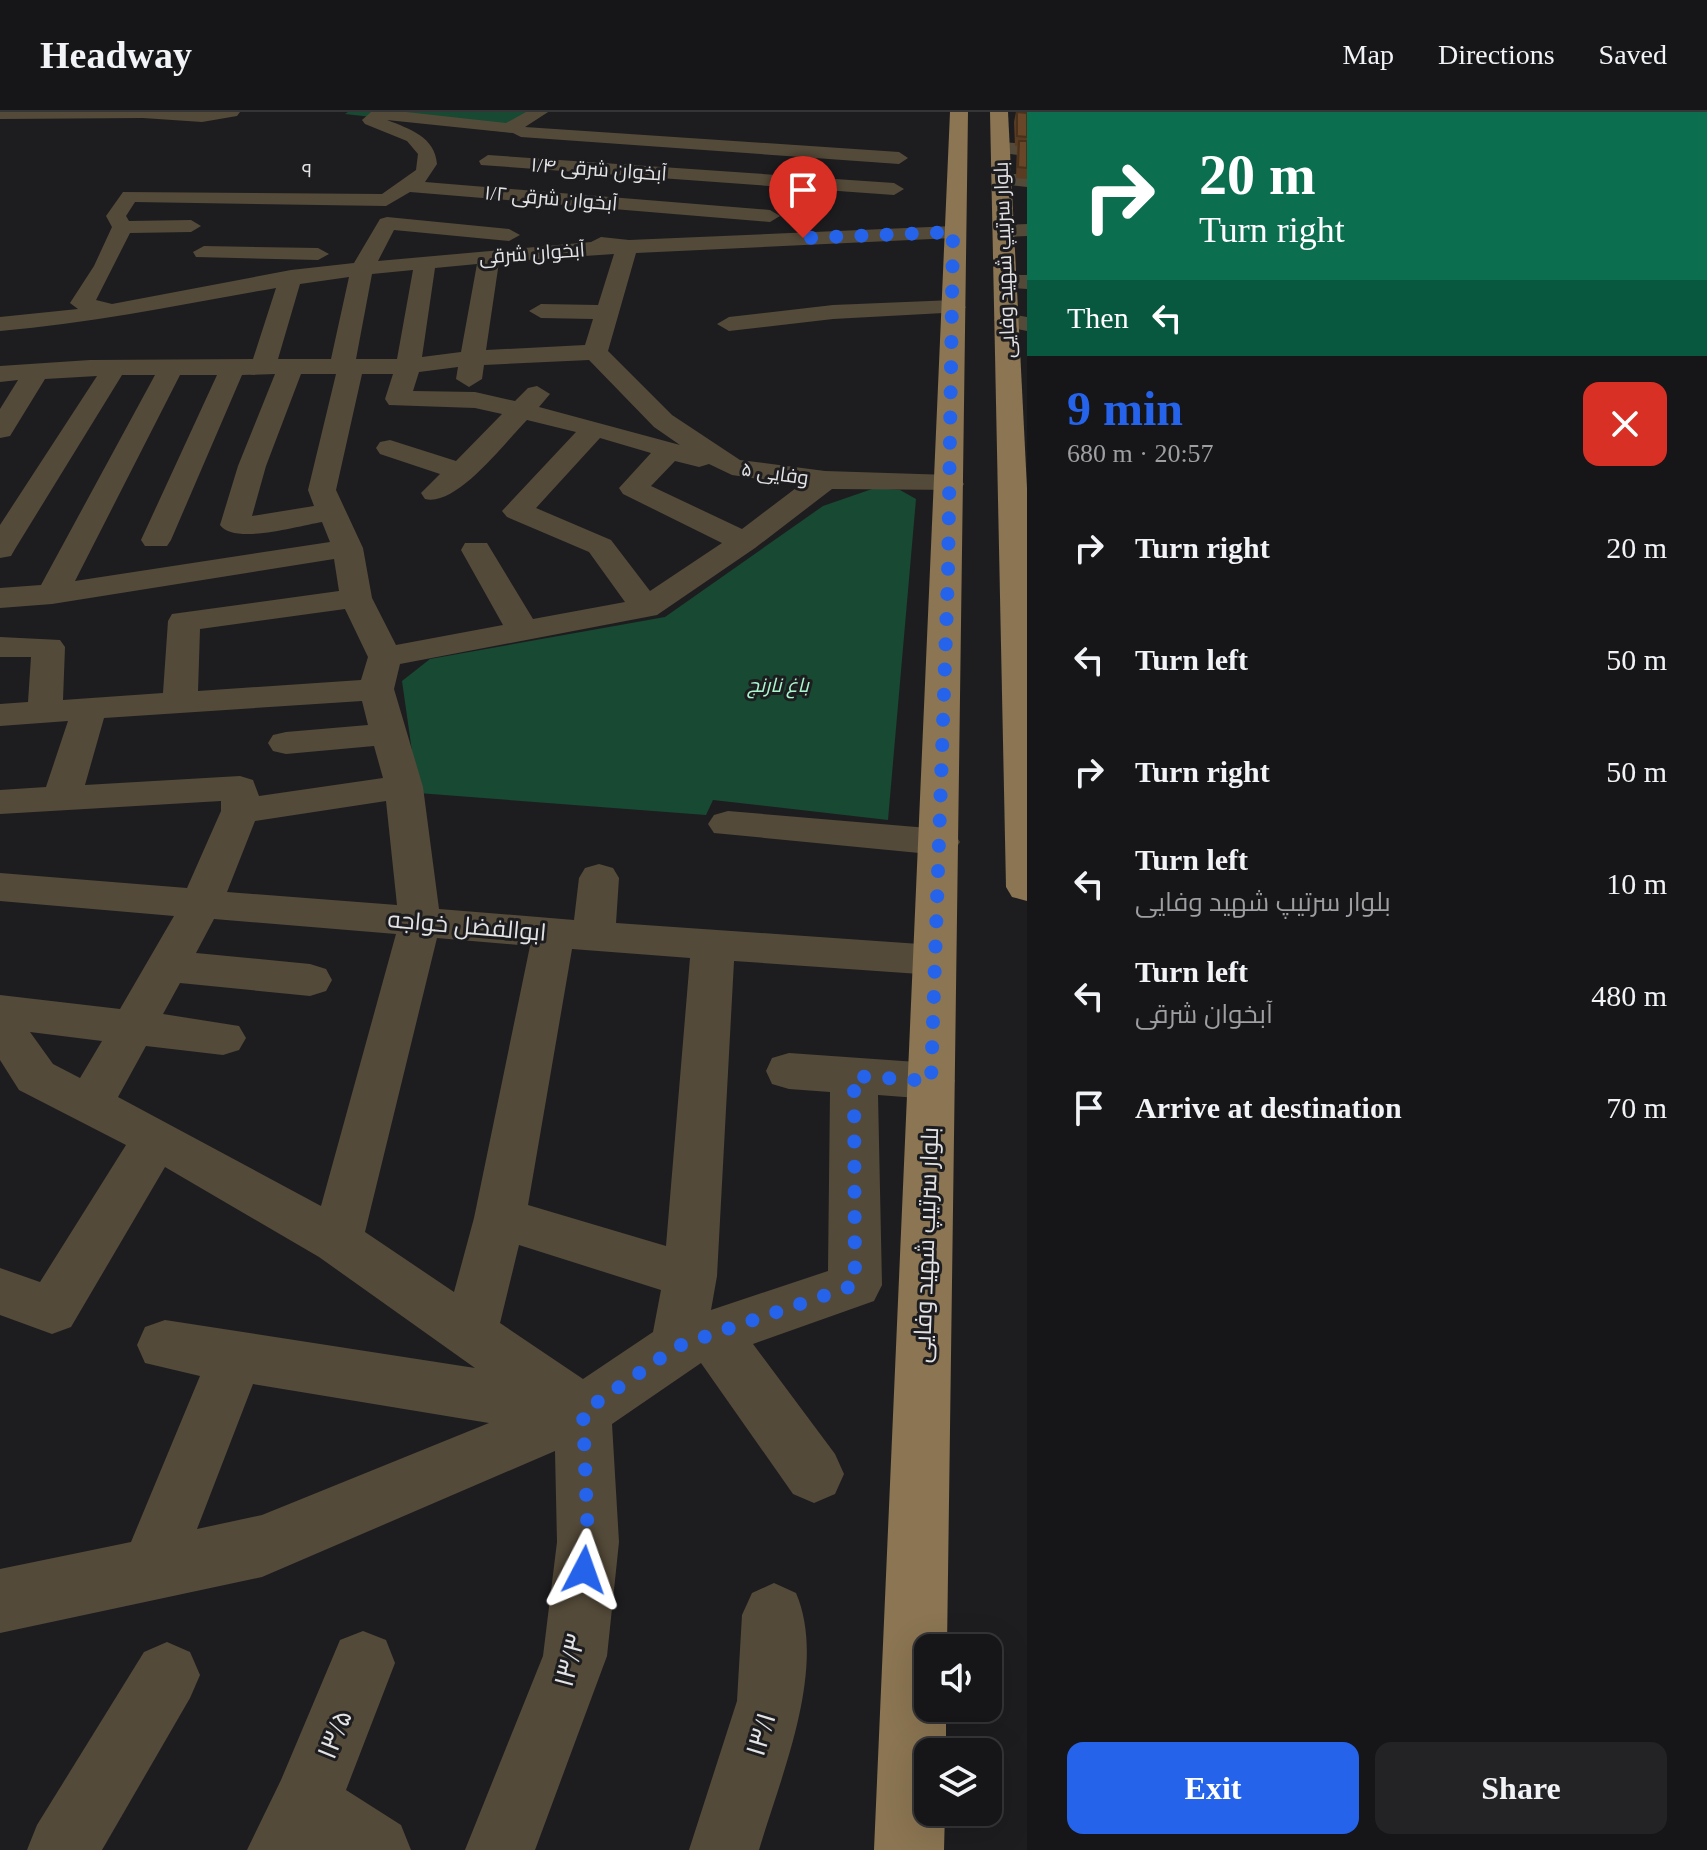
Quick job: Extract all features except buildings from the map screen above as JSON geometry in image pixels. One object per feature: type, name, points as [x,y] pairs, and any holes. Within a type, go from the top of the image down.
[{"type":"main road","name":"بلوار سرتیپ شهید وفایی","points":[[909,1850],[954,307],[933,229],[959,112]]},
{"type":"main road","name":"بلوار سرتیپ شهید وفایی","points":[[1004,117],[1002,179],[1015,230],[1017,359],[1009,396],[1020,487],[1027,887]]},
{"type":"main road","points":[[952,390],[1009,396]]},
{"type":"street","points":[[0,114],[143,113],[202,117],[231,112]]},
{"type":"street","points":[[365,116],[509,129],[539,112]]},
{"type":"street","points":[[557,134],[567,112]]},
{"type":"street","points":[[130,196],[386,200],[400,179],[424,173],[428,164],[427,153],[413,137],[365,116]]},
{"type":"street","points":[[521,132],[725,139],[899,158]]},
{"type":"street","points":[[682,243],[725,139]]},
{"type":"street","points":[[1001,148],[1027,150]]},
{"type":"street","name":"آبخوان شرقی ۱/۴","points":[[488,161],[894,189]]},
{"type":"street","points":[[122,227],[116,216],[146,177]]},
{"type":"street","name":"آبخوان شرقی ۱/۲","points":[[400,179],[696,210],[933,229]]},
{"type":"street","points":[[1002,179],[1027,181]]},
{"type":"street","points":[[122,227],[214,226],[171,301]]},
{"type":"street","points":[[354,229],[385,226],[627,246],[595,352]]},
{"type":"street","points":[[337,1241],[420,923],[404,787],[389,734],[381,673],[356,598],[348,548],[322,490],[365,262],[385,226]]},
{"type":"street","points":[[52,594],[67,561],[74,488],[116,312],[82,303],[122,227]]},
{"type":"street","name":"آبخوان شرقی","points":[[0,324],[116,312],[218,293],[245,282],[291,277],[365,262],[425,262],[627,246],[933,229]]},
{"type":"street","points":[[111,253],[142,253]]},
{"type":"street","points":[[471,368],[489,256]]},
{"type":"street","points":[[195,260],[365,262]]},
{"type":"street","points":[[425,262],[408,366],[390,436],[461,472]]},
{"type":"street","points":[[291,277],[277,367],[235,525],[239,527],[330,512]]},
{"type":"street","points":[[0,549],[74,488],[180,367],[203,330],[218,293]]},
{"type":"street","points":[[729,324],[833,312],[954,307]]},
{"type":"street","points":[[541,311],[605,312]]},
{"type":"street","points":[[0,374],[180,367],[471,368],[595,352]]},
{"type":"street","points":[[435,493],[461,472],[522,411],[564,362],[595,352]]},
{"type":"street","name":"وفایی ۵","points":[[595,352],[663,421],[732,467],[825,480],[950,484]]},
{"type":"street","points":[[156,540],[233,367]]},
{"type":"street","points":[[0,430],[36,372]]},
{"type":"street","points":[[398,399],[475,400],[595,428],[732,467]]},
{"type":"street","points":[[595,428],[517,511],[600,546],[646,608]]},
{"type":"street","points":[[669,451],[633,488],[744,542]]},
{"type":"street","points":[[0,715],[180,704],[381,673],[523,630],[646,608],[744,542],[825,480]]},
{"type":"street","points":[[0,487],[74,488]]},
{"type":"street","points":[[0,598],[52,594],[348,548]]},
{"type":"street","points":[[476,550],[523,630]]},
{"type":"street","points":[[180,704],[184,621],[356,598]]},
{"type":"street","points":[[0,647],[48,647],[45,712]]},
{"type":"street","points":[[62,798],[89,710]]},
{"type":"street","points":[[286,743],[389,734]]},
{"type":"street","points":[[240,811],[404,787]]},
{"type":"street","points":[[0,802],[240,788],[240,811],[201,905],[90,1104]]},
{"type":"street","points":[[728,824],[940,842]]},
{"type":"street","points":[[471,1332],[574,935],[599,878]]},
{"type":"street","name":"ابوالفضل خواجه","points":[[0,887],[420,923],[934,960]]},
{"type":"street","points":[[167,966],[290,978],[299,913]]},
{"type":"street","points":[[713,945],[690,1276],[696,1340],[814,1474]]},
{"type":"street","points":[[0,1012],[223,1038]]},
{"type":"street","points":[[0,1024],[36,1077],[156,1138],[337,1241],[583,1412]]},
{"type":"street","points":[[789,1071],[931,1081]]},
{"type":"street","points":[[4,1606],[151,1569],[262,1546],[583,1412],[696,1340],[855,1285],[854,1076]]},
{"type":"street","points":[[0,1291],[52,1310],[156,1138]]},
{"type":"street","points":[[500,1218],[690,1276]]},
{"type":"street","points":[[165,1345],[583,1412]]},
{"type":"street","points":[[151,1569],[236,1355]]},
{"type":"street","name":"۱۳/۳","points":[[500,1850],[575,1656],[588,1542],[583,1412]]},
{"type":"street","name":"۱۳/۱","points":[[724,1850],[770,1701],[774,1615]]},
{"type":"street","name":"۱۳/۵","points":[[294,1827],[363,1663]]},
{"type":"street","points":[[62,1850],[167,1675]]},
{"type":"street","points":[[294,1827],[376,1850]]},
{"type":"green space","points":[[548,112],[514,133],[345,114]]},
{"type":"green space","name":"باغ نارنج","points":[[875,488],[900,490],[916,499],[888,820],[713,800],[706,815],[418,793],[402,681],[430,659],[665,617],[823,506]]},
{"type":"route","points":[[584,1570],[588,1542],[583,1412],[678,1346],[855,1285],[854,1076],[931,1081],[948,573],[953,232],[803,238]]}]
